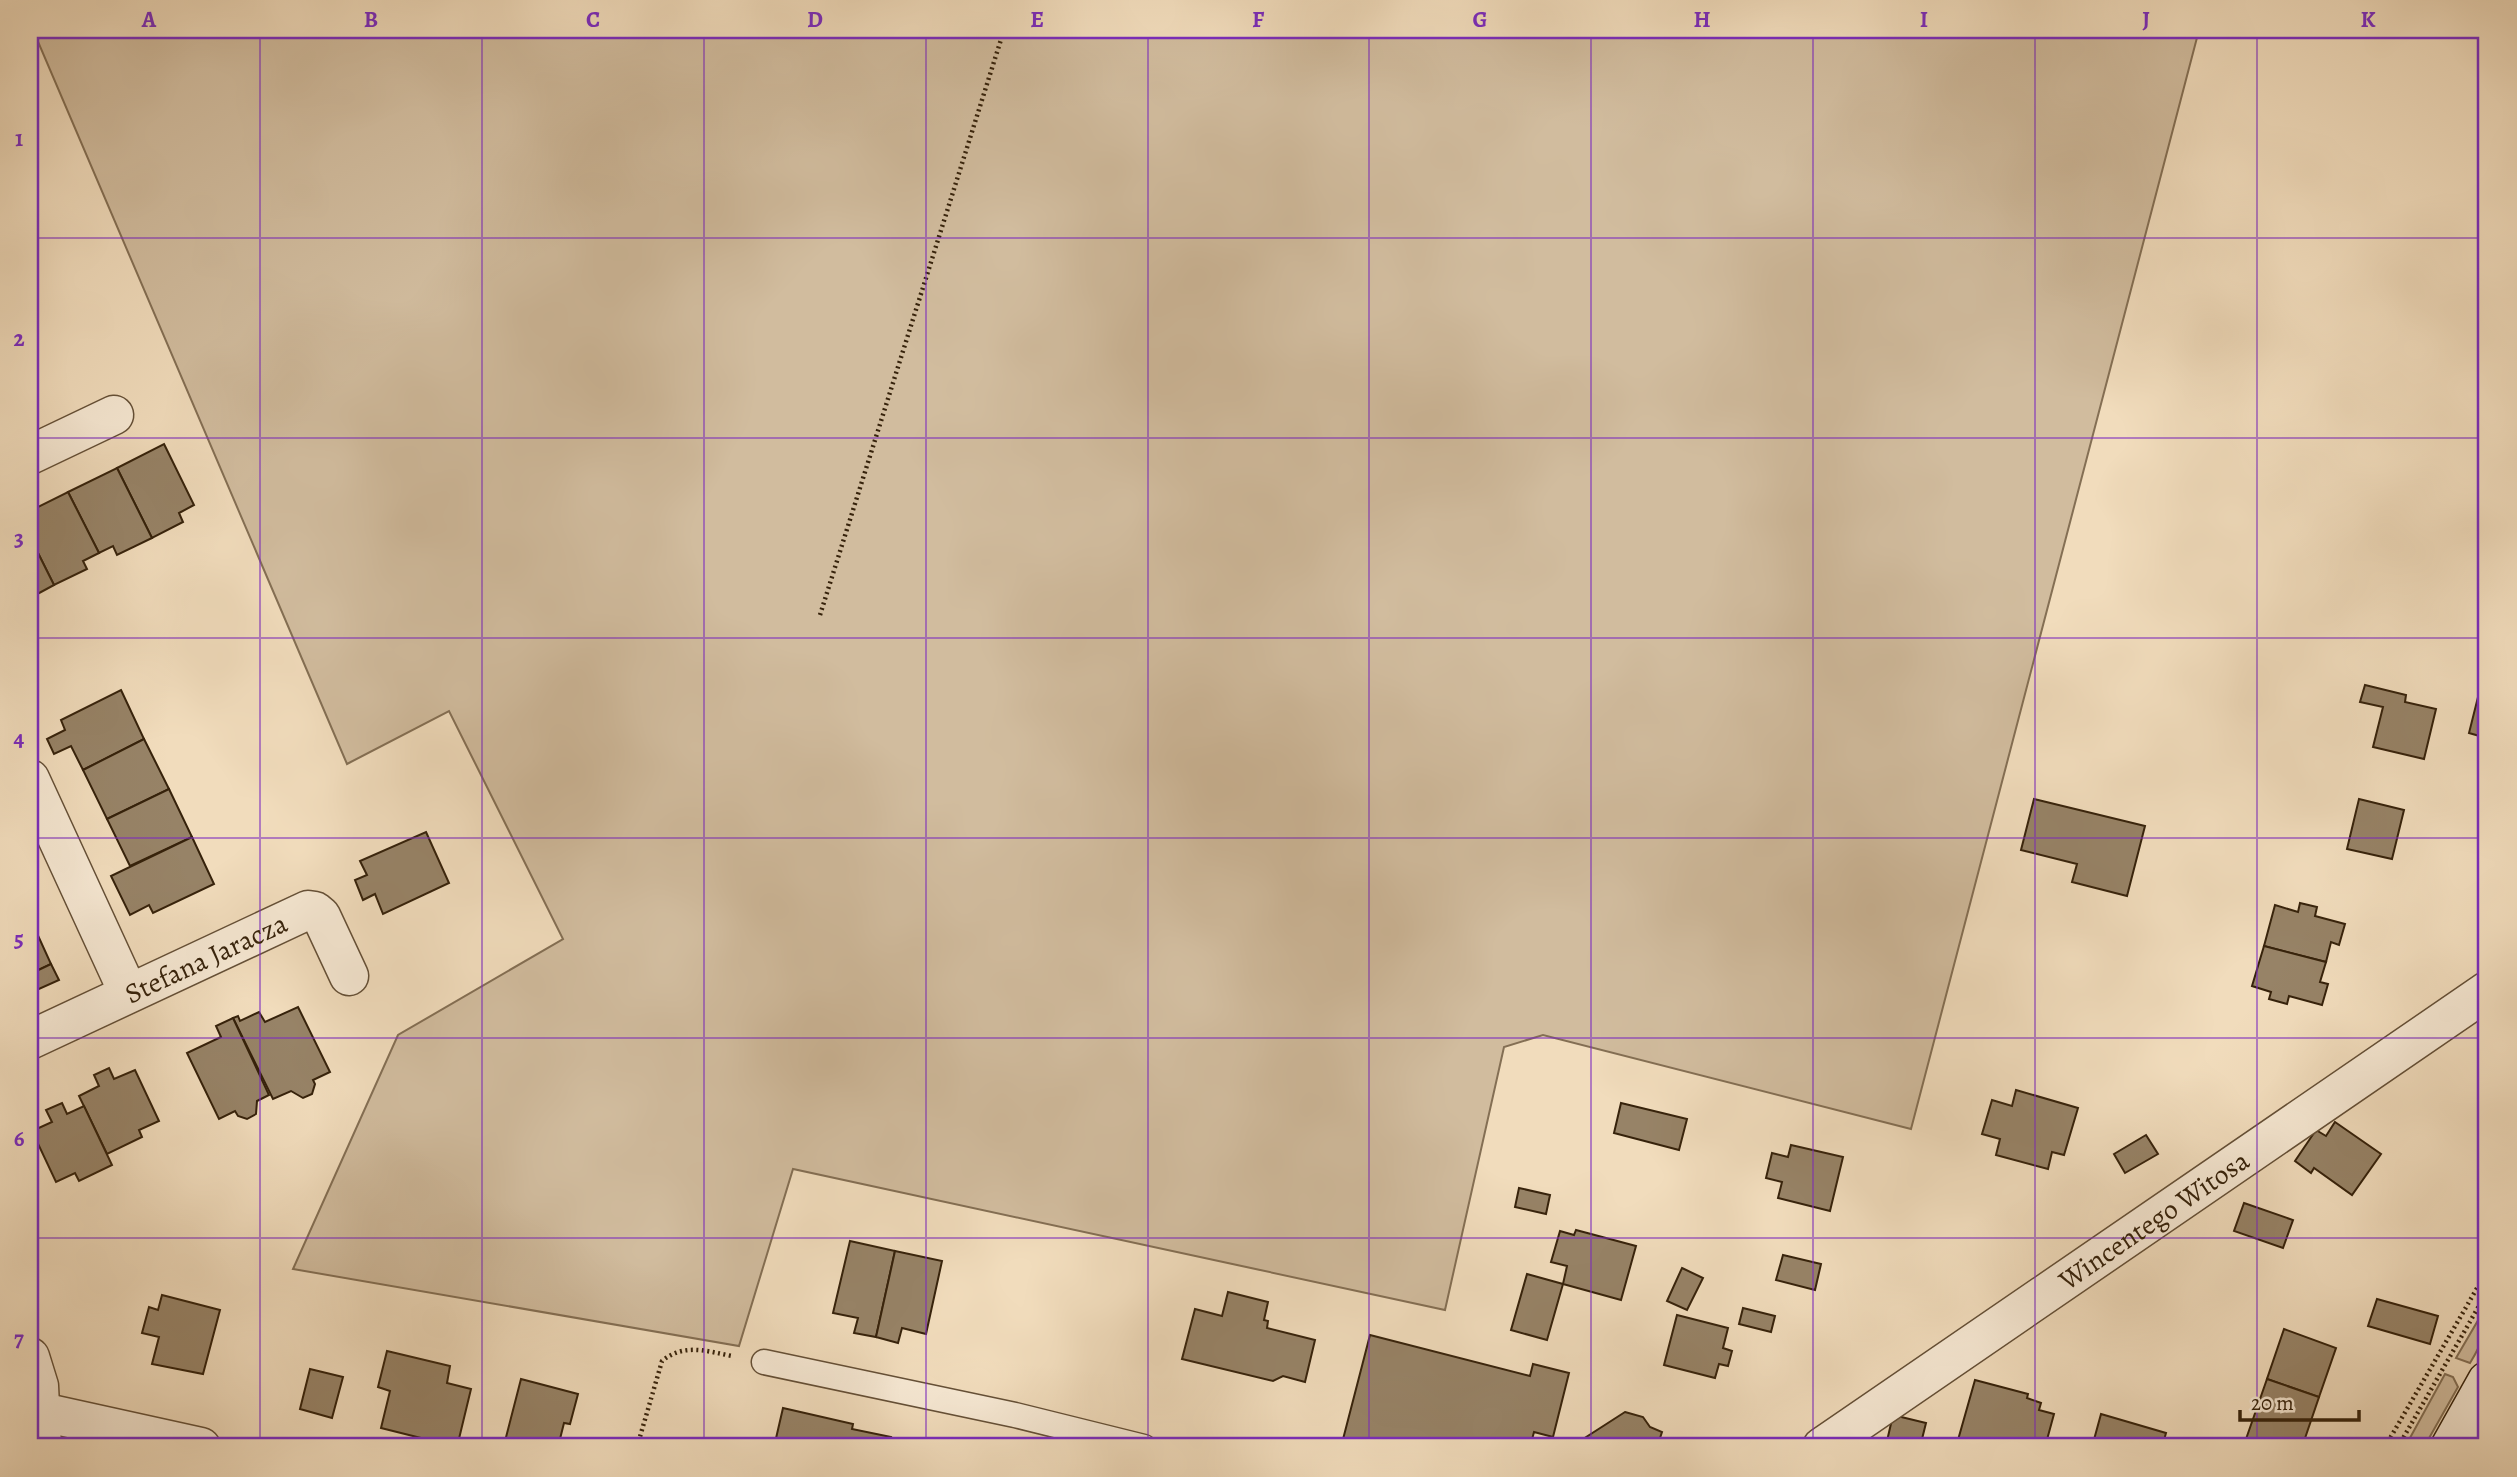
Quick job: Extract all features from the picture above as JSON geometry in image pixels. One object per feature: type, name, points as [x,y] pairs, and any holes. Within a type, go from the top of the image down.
[{"type":"street","points":[[30,456],[114,415]]},
{"type":"street","points":[[30,779],[128,992]]},
{"type":"street","name":"Stefana Jaracza","points":[[30,1040],[307,910],[315,911],[321,916],[349,976]]},
{"type":"street","name":"Wincentego Witosa","points":[[1822,1447],[2487,991]]},
{"type":"street","points":[[30,1357],[39,1386],[42,1430],[201,1447]]},
{"type":"street","points":[[2451,1447],[2487,1381]]},
{"type":"lane","points":[[764,1362],[1015,1415],[1144,1447]]},
{"type":"path","points":[[820,615],[1004,30]]},
{"type":"path","points":[[2385,1447],[2487,1271]]},
{"type":"path","points":[[2398,1447],[2487,1292]]},
{"type":"path","points":[[637,1447],[658,1369],[672,1353],[690,1348],[764,1362]]},
{"type":"shaded area","points":[[33,30],[2199,30],[1911,1129],[1543,1035],[1504,1047],[1445,1310],[793,1169],[739,1346],[293,1269],[398,1035],[563,939],[449,711],[347,764]]},
{"type":"shaded area","points":[[2487,1305],[2481,1342],[2470,1363],[2456,1358]]},
{"type":"shaded area","points":[[2445,1374],[2453,1377],[2458,1387],[2424,1447],[2405,1447]]},
{"type":"building","points":[[164,444],[194,505],[179,513],[183,522],[152,538],[117,468]]},
{"type":"building","points":[[117,468],[152,538],[117,555],[113,546],[99,553],[68,492]]},
{"type":"building","points":[[68,492],[99,553],[83,561],[87,569],[54,585],[30,537],[30,511]]},
{"type":"building","points":[[30,537],[54,585],[30,598]]},
{"type":"building","points":[[2365,685],[2406,695],[2405,702],[2436,709],[2424,759],[2373,747],[2383,707],[2360,702]]},
{"type":"building","points":[[2480,689],[2487,690],[2487,746],[2481,745],[2483,737],[2469,733]]},
{"type":"building","points":[[121,690],[144,739],[83,770],[71,746],[54,754],[47,739],[65,730],[61,720]]},
{"type":"building","points":[[144,739],[169,789],[107,819],[83,770]]},
{"type":"building","points":[[169,789],[192,837],[130,866],[107,819]]},
{"type":"building","points":[[2034,799],[2145,826],[2127,896],[2072,882],[2077,864],[2021,850]]},
{"type":"building","points":[[2359,799],[2404,810],[2392,859],[2347,849]]},
{"type":"building","points":[[426,832],[449,883],[383,914],[375,894],[363,900],[355,880],[367,875],[360,861]]},
{"type":"building","points":[[192,837],[214,884],[153,913],[149,905],[130,915],[111,876]]},
{"type":"building","points":[[2300,903],[2317,907],[2315,916],[2345,924],[2339,945],[2331,942],[2326,962],[2264,946],[2275,905],[2298,912]]},
{"type":"building","points":[[30,918],[51,964],[30,974]]},
{"type":"building","points":[[2264,946],[2326,962],[2320,982],[2328,984],[2322,1005],[2289,996],[2287,1004],[2269,999],[2271,992],[2252,986]]},
{"type":"building","points":[[51,964],[59,980],[30,993],[30,974]]},
{"type":"building","points":[[298,1007],[330,1072],[313,1080],[315,1084],[312,1094],[303,1098],[291,1091],[273,1099],[233,1018],[238,1016],[240,1021],[259,1012],[265,1022]]},
{"type":"building","points":[[233,1018],[269,1095],[257,1101],[256,1114],[247,1119],[238,1116],[235,1111],[219,1119],[187,1053],[221,1037],[216,1026]]},
{"type":"building","points":[[109,1068],[114,1079],[135,1070],[159,1121],[139,1130],[142,1137],[107,1154],[79,1096],[99,1086],[94,1075]]},
{"type":"building","points":[[2016,1090],[2078,1108],[2064,1155],[2052,1152],[2048,1169],[1996,1155],[2000,1139],[1982,1134],[1992,1100],[2012,1106]]},
{"type":"building","points":[[62,1103],[67,1114],[84,1106],[112,1165],[79,1181],[75,1173],[56,1182],[32,1131],[52,1122],[46,1110]]},
{"type":"building","points":[[1621,1103],[1687,1119],[1679,1150],[1614,1133]]},
{"type":"building","points":[[2335,1122],[2381,1154],[2352,1195],[2314,1168],[2311,1173],[2295,1161],[2316,1130],[2326,1136]]},
{"type":"building","points":[[2146,1135],[2158,1154],[2125,1173],[2114,1154]]},
{"type":"building","points":[[1791,1145],[1843,1157],[1830,1211],[1778,1198],[1782,1182],[1766,1178],[1772,1153],[1788,1157]]},
{"type":"building","points":[[1519,1188],[1550,1195],[1546,1214],[1515,1207]]},
{"type":"building","points":[[2244,1203],[2293,1220],[2283,1248],[2234,1231]]},
{"type":"building","points":[[1576,1230],[1636,1246],[1621,1300],[1563,1284],[1567,1266],[1551,1262],[1560,1231],[1574,1235]]},
{"type":"building","points":[[850,1241],[895,1251],[876,1337],[854,1333],[858,1318],[833,1313]]},
{"type":"building","points":[[895,1251],[942,1261],[926,1334],[902,1328],[898,1343],[876,1337]]},
{"type":"building","points":[[1783,1255],[1821,1264],[1815,1290],[1776,1280]]},
{"type":"building","points":[[1682,1268],[1703,1278],[1687,1310],[1667,1301]]},
{"type":"building","points":[[1527,1274],[1563,1284],[1547,1340],[1511,1330]]},
{"type":"building","points":[[1228,1292],[1268,1302],[1264,1320],[1268,1321],[1267,1328],[1315,1340],[1305,1382],[1283,1376],[1273,1381],[1182,1359],[1195,1309],[1222,1316]]},
{"type":"building","points":[[162,1295],[220,1310],[203,1374],[152,1364],[159,1337],[142,1333],[149,1307],[158,1310]]},
{"type":"building","points":[[2377,1299],[2438,1316],[2430,1344],[2368,1326]]},
{"type":"building","points":[[1743,1308],[1775,1316],[1771,1332],[1739,1324]]},
{"type":"building","points":[[1677,1315],[1728,1328],[1723,1348],[1732,1351],[1728,1366],[1719,1364],[1715,1378],[1664,1365]]},
{"type":"building","points":[[2284,1329],[2336,1348],[2319,1397],[2267,1379]]},
{"type":"building","points":[[1370,1335],[1530,1376],[1533,1364],[1569,1373],[1553,1437],[1534,1432],[1530,1447],[1341,1447]]},
{"type":"building","points":[[387,1351],[450,1366],[447,1383],[471,1389],[457,1447],[381,1428],[390,1391],[378,1387]]},
{"type":"building","points":[[310,1369],[343,1377],[332,1418],[300,1409]]},
{"type":"building","points":[[521,1379],[578,1394],[570,1424],[564,1423],[558,1447],[504,1445]]},
{"type":"building","points":[[2267,1379],[2319,1397],[2302,1447],[2271,1447],[2246,1439]]},
{"type":"building","points":[[1975,1380],[2028,1394],[2027,1398],[2041,1403],[2039,1410],[2054,1414],[2045,1447],[1956,1447]]},
{"type":"building","points":[[783,1408],[853,1424],[852,1429],[891,1437],[888,1447],[774,1447]]},
{"type":"building","points":[[1625,1412],[1643,1417],[1650,1427],[1662,1432],[1659,1441],[1663,1447],[1584,1447],[1580,1441]]},
{"type":"building","points":[[2101,1414],[2166,1433],[2162,1447],[2092,1447]]},
{"type":"building","points":[[1893,1415],[1926,1423],[1920,1447],[1887,1441]]}]
